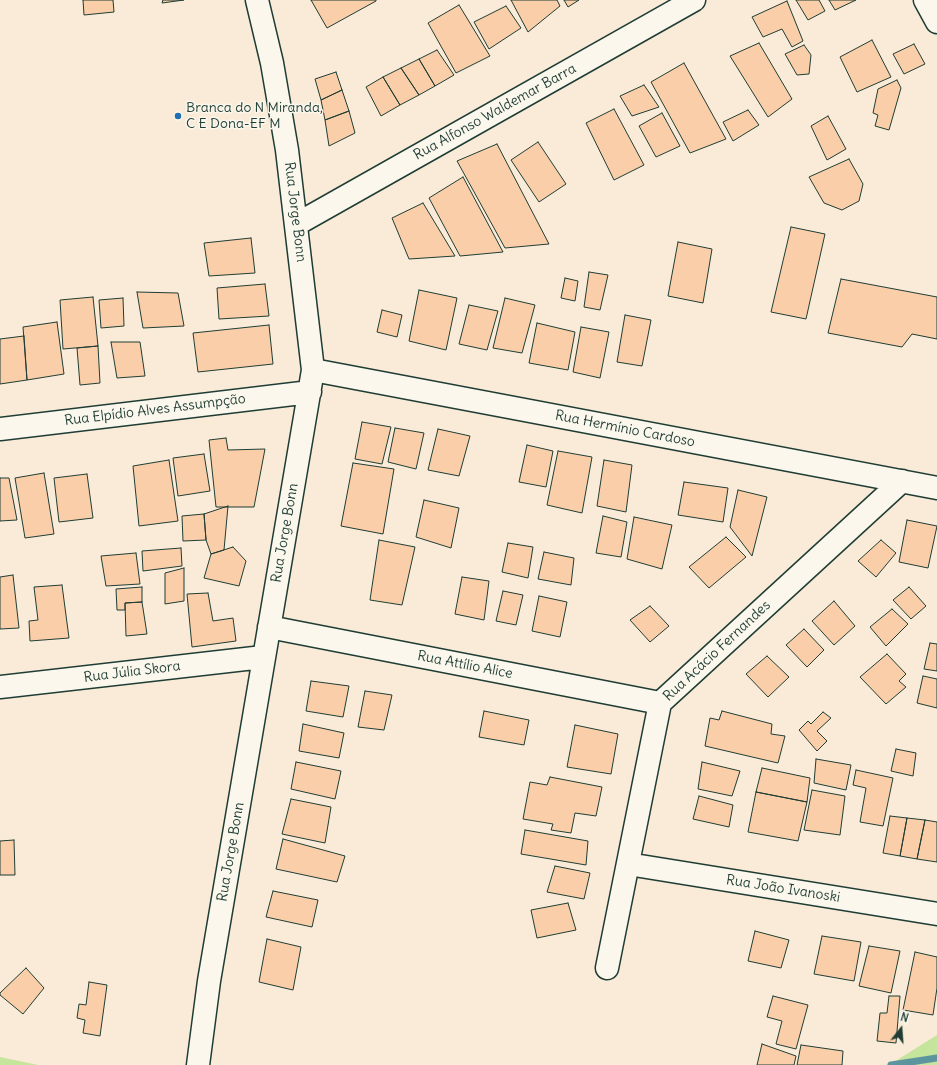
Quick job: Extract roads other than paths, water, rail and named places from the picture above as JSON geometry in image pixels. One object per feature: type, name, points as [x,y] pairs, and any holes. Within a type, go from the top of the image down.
[{"type":"street","name":"Rua Jorge Bonn","points":[[198,1065],[209,980],[313,370],[297,224],[280,106],[272,63],[257,0]]},
{"type":"street","name":"Rua Alfonso Waldemar Barra","points":[[297,224],[694,0]]},
{"type":"street","points":[[925,0],[937,22]]},
{"type":"street","name":"Rua Hermínio Cardoso","points":[[313,370],[937,488]]},
{"type":"street","name":"Rua Elpídio Alves Assumpção","points":[[0,429],[310,392]]},
{"type":"street","name":"Rua Acácio Fernandes","points":[[607,968],[660,703],[902,481]]},
{"type":"street","name":"Rua Attílio Alice","points":[[269,627],[660,703]]},
{"type":"street","name":"Rua Júlia Skora","points":[[0,687],[263,657]]},
{"type":"street","name":"Rua João Ivanoski","points":[[628,864],[937,914]]},
{"type":"waterway","points":[[891,1065],[937,1058]]},
{"type":"place","name":"Branca do N Miranda, C E Dona-EF M","points":[[178,116]]}]
